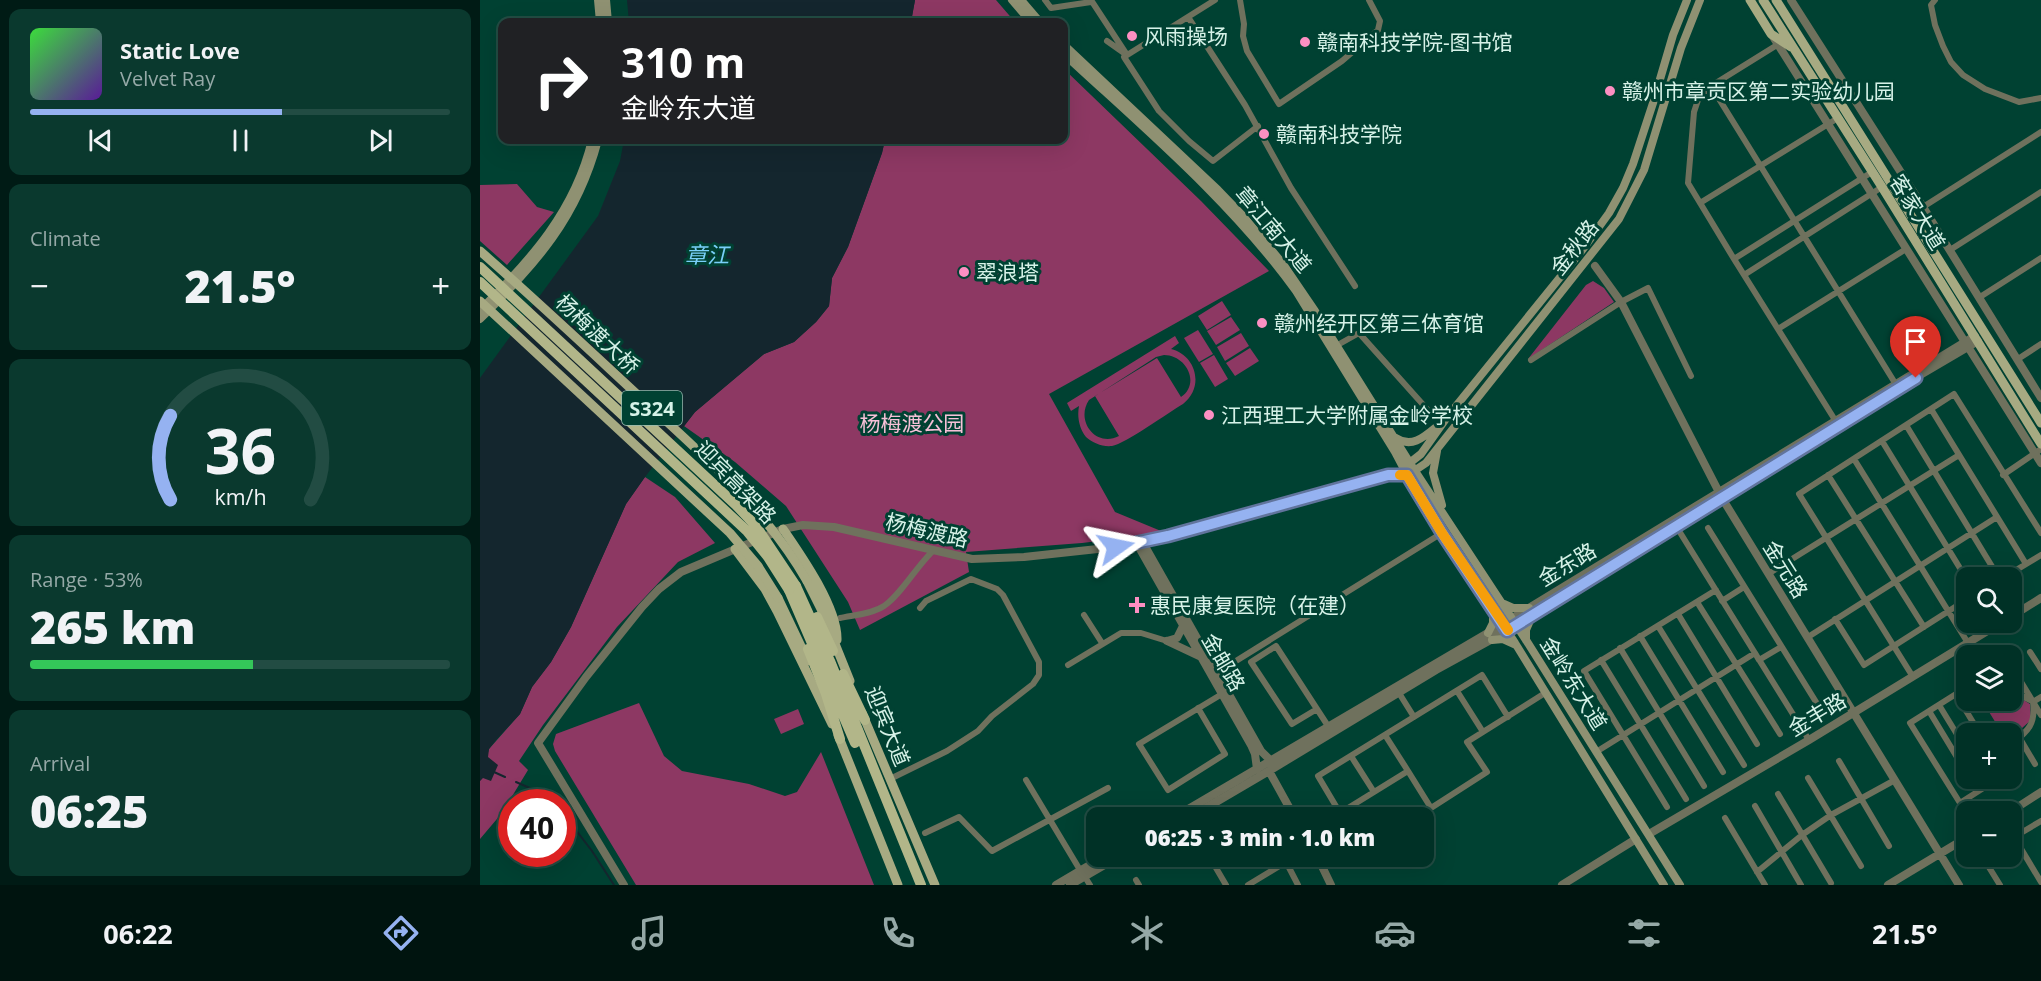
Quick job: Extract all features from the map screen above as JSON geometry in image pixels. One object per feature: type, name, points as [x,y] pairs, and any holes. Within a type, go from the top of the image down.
[{"type":"highway","name":"迎宾高架路","points":[[480,267],[726,494],[751,529]]},
{"type":"highway","name":"迎宾高架路","points":[[480,282],[751,529]]},
{"type":"highway","points":[[751,529],[792,589],[823,626],[845,681],[864,720]]},
{"type":"highway","points":[[751,529],[779,551],[792,589],[826,662],[921,885]]},
{"type":"highway","points":[[792,589],[798,621],[826,694],[840,739]]},
{"type":"highway","points":[[826,662],[913,885]]},
{"type":"main road","points":[[598,0],[600,18]]},
{"type":"main road","points":[[606,0],[608,18]]},
{"type":"main road","points":[[1012,0],[1034,18]]},
{"type":"main road","points":[[1021,0],[1029,18]]},
{"type":"main road","name":"金秋路","points":[[1409,469],[1448,416],[1583,249],[1613,206],[1633,164],[1673,35],[1687,0]]},
{"type":"main road","name":"金秋路","points":[[1409,469],[1426,463],[1619,219],[1644,170],[1681,48],[1700,0]]},
{"type":"main road","points":[[1750,0],[1771,34],[1793,48]]},
{"type":"main road","name":"客家大道","points":[[1762,0],[1882,187],[2041,444]]},
{"type":"main road","name":"客家大道","points":[[1776,0],[2041,423]]},
{"type":"main road","name":"章江南大道","points":[[1068,49],[1218,190],[1263,243],[1394,436],[1409,469]]},
{"type":"main road","name":"章江南大道","points":[[1068,58],[1263,243]]},
{"type":"main road","points":[[480,310],[530,259],[554,226],[582,174],[591,144]]},
{"type":"main road","points":[[480,319],[487,303],[533,264],[565,221],[587,177],[597,144]]},
{"type":"main road","name":"杨梅渡大桥","points":[[480,251],[520,285],[728,478],[792,556],[792,589]]},
{"type":"main road","points":[[480,295],[487,303]]},
{"type":"main road","name":"S324","points":[[487,303],[730,533],[758,566],[792,589]]},
{"type":"main road","name":"章江南大道","points":[[1334,347],[1409,469]]},
{"type":"main road","points":[[1394,436],[1402,441],[1416,441],[1448,416]]},
{"type":"main road","points":[[1437,449],[1433,469],[1434,481],[1446,517]]},
{"type":"main road","name":"金岭东大道","points":[[1409,469],[1446,517],[1680,885]]},
{"type":"main road","name":"金岭东大道","points":[[1409,469],[1442,533],[1505,627],[1664,885]]},
{"type":"main road","points":[[783,529],[811,573],[827,605],[835,624],[837,645]]},
{"type":"main road","points":[[735,549],[765,589],[840,739],[898,885]]},
{"type":"main road","name":"迎宾大道","points":[[792,589],[837,645],[864,720],[935,885]]},
{"type":"main road","points":[[1502,603],[1530,612],[1526,640]]},
{"type":"main road","points":[[1491,605],[1494,618],[1490,637],[1503,639],[1516,645]]},
{"type":"street","points":[[1045,0],[1052,8],[1091,1],[1127,55]]},
{"type":"street","points":[[1215,0],[1124,57],[1159,111],[1189,141],[1214,161],[1258,126]]},
{"type":"street","points":[[1240,0],[1247,51],[1279,104],[1342,62],[1378,30],[1380,21],[1369,0]]},
{"type":"street","points":[[1791,0],[1980,297],[2041,398]]},
{"type":"street","points":[[1935,0],[1931,5],[1935,25],[1951,62],[1963,75],[1985,89],[2019,102],[2041,98]]},
{"type":"street","points":[[1188,17],[1258,126],[1291,188],[1355,286]]},
{"type":"street","points":[[1771,34],[1966,344],[2038,451],[2041,463]]},
{"type":"street","points":[[1107,41],[1127,55]]},
{"type":"street","points":[[1777,45],[1712,86],[1699,97],[1694,112],[1688,183],[1835,420]]},
{"type":"street","points":[[1712,86],[1895,383]]},
{"type":"street","points":[[1700,203],[1838,118]]},
{"type":"street","points":[[1923,207],[2041,132]]},
{"type":"street","points":[[1734,259],[1872,172]]},
{"type":"street","points":[[1744,275],[1882,187]]},
{"type":"street","points":[[1950,250],[2041,192]]},
{"type":"street","points":[[1778,329],[1906,249]]},
{"type":"street","points":[[1980,297],[2041,258]]},
{"type":"street","name":"金元路","points":[[1595,266],[1621,303],[1720,495],[1959,885]]},
{"type":"street","points":[[1531,360],[1648,288],[1691,376]]},
{"type":"street","points":[[1334,347],[1359,333],[1435,418]]},
{"type":"street","name":"金东路","points":[[1208,807],[1399,693],[1976,338]]},
{"type":"street","name":"金东路","points":[[1530,612],[1677,526],[1720,495],[1895,383],[1966,344]]},
{"type":"street","points":[[2018,360],[2041,344]]},
{"type":"street","points":[[1913,677],[1799,494],[1954,394],[2041,532]]},
{"type":"street","points":[[1931,409],[2026,564]]},
{"type":"street","points":[[1906,425],[1994,567]]},
{"type":"street","points":[[1882,441],[1959,567]]},
{"type":"street","points":[[2003,475],[2038,451]]},
{"type":"street","points":[[1768,574],[1959,455]]},
{"type":"street","points":[[1854,459],[1968,643]]},
{"type":"street","name":"杨梅渡路","points":[[624,885],[538,743],[586,677],[642,607],[659,589],[681,572],[783,529],[803,525],[834,527],[972,559],[1024,557],[1116,547],[1168,536],[1409,469]]},
{"type":"street","points":[[1828,475],[1924,627]]},
{"type":"street","points":[[1808,637],[1997,517]]},
{"type":"street","points":[[1677,526],[1809,740]]},
{"type":"street","points":[[1708,528],[1821,710]]},
{"type":"street","points":[[1214,674],[1442,533]]},
{"type":"street","name":"金邮路","points":[[1139,542],[1183,626],[1214,674],[1222,694],[1251,745],[1257,770]]},
{"type":"street","name":"金邮路","points":[[1139,542],[1214,674],[1261,751],[1271,761]]},
{"type":"street","points":[[840,618],[873,610],[886,604],[934,550]]},
{"type":"street","points":[[2021,567],[2041,555]]},
{"type":"street","points":[[890,779],[947,751],[978,732],[992,716],[1033,684],[1039,675],[1039,662],[997,588],[971,579],[926,601],[920,608]]},
{"type":"street","points":[[1722,601],[1744,587]]},
{"type":"street","points":[[1667,807],[1584,671],[1716,590]]},
{"type":"street","points":[[2022,610],[2041,599]]},
{"type":"street","points":[[1697,602],[1780,734]]},
{"type":"street","points":[[1835,619],[1864,665],[1956,606]]},
{"type":"street","points":[[1678,614],[1757,744]]},
{"type":"street","points":[[1084,615],[1102,643]]},
{"type":"street","points":[[1167,641],[1177,638],[1183,626]]},
{"type":"street","points":[[1658,626],[1744,765]]},
{"type":"street","points":[[1068,665],[1121,633],[1141,633],[1167,641],[1201,657]]},
{"type":"street","name":"金丰路","points":[[1649,834],[1984,633]]},
{"type":"street","points":[[1640,636],[1722,772]]},
{"type":"street","name":"金东路","points":[[1192,807],[1328,726],[1490,637]]},
{"type":"street","points":[[1317,709],[1292,724],[1251,662],[1276,646],[1317,709],[1328,726]]},
{"type":"street","points":[[1759,660],[1781,646]]},
{"type":"street","points":[[1620,648],[1704,786]]},
{"type":"street","points":[[2030,652],[2041,669]]},
{"type":"street","points":[[1596,752],[1755,653]]},
{"type":"street","points":[[1601,660],[1686,798]]},
{"type":"street","points":[[1408,771],[1340,813],[1318,776],[1482,675],[1508,717]]},
{"type":"street","points":[[2022,684],[2041,716]]},
{"type":"street","points":[[1457,691],[1483,732]]},
{"type":"street","points":[[1399,693],[1414,717]]},
{"type":"street","points":[[1385,735],[1431,808],[1487,772],[1467,742],[1545,693]]},
{"type":"street","points":[[1198,708],[1225,754],[1168,790],[1139,744],[1198,708],[1222,694]]},
{"type":"street","points":[[1974,723],[1956,694],[1910,723],[1960,803],[1978,791]]},
{"type":"street","points":[[2022,695],[2033,702],[2035,715],[2033,722],[2022,734]]},
{"type":"street","points":[[2033,702],[2041,698]]},
{"type":"street","points":[[1939,705],[1956,733]]},
{"type":"street","points":[[1929,711],[1956,756]]},
{"type":"street","points":[[2022,742],[2036,764]]},
{"type":"street","points":[[1351,756],[1374,792]]},
{"type":"street","points":[[1839,761],[1889,846]]},
{"type":"street","points":[[1269,771],[1289,807]]},
{"type":"street","points":[[1808,778],[1861,866]]},
{"type":"street","points":[[1026,780],[1090,885]]},
{"type":"street","points":[[1757,872],[1781,851],[1831,815],[1895,780]]},
{"type":"street","points":[[925,833],[959,817],[992,851],[1108,788]]},
{"type":"street","points":[[2022,804],[2041,792]]},
{"type":"street","points":[[1778,794],[1831,883]]},
{"type":"street","points":[[1755,806],[1801,885]]},
{"type":"street","points":[[1725,818],[1765,885]]},
{"type":"street","points":[[2041,821],[2014,837],[2041,882]]},
{"type":"street","points":[[1562,885],[1636,839]]},
{"type":"street","points":[[1888,885],[1956,844]]},
{"type":"street","points":[[1070,885],[1092,867]]},
{"type":"street","points":[[1056,885],[1097,867]]},
{"type":"street","points":[[1215,867],[1226,885]]},
{"type":"street","points":[[1248,885],[1274,867]]},
{"type":"street","points":[[1288,867],[1298,885]]},
{"type":"street","points":[[1322,867],[1331,885]]},
{"type":"street","points":[[1989,867],[2000,885]]},
{"type":"green space","points":[[915,0],[996,0],[1012,18],[912,18]]},
{"type":"green space","name":"杨梅渡公园","points":[[1068,73],[1201,201],[1269,271],[1049,394],[1115,512],[1161,531],[1082,543],[966,552],[969,572],[860,630],[848,602],[786,506],[735,462],[684,426],[695,412],[764,354],[794,342],[816,322],[829,306],[832,278],[848,247],[884,144],[1068,144]]},
{"type":"green space","points":[[517,184],[537,207],[554,212],[507,265],[480,241],[480,185]]},
{"type":"green space","points":[[1593,281],[1604,288],[1614,302],[1528,359],[1586,285]]},
{"type":"green space","points":[[1222,301],[1231,315],[1207,330],[1198,316]]},
{"type":"green space","points":[[1231,317],[1240,330],[1216,345],[1207,331]]},
{"type":"green space","points":[[1198,330],[1213,354],[1199,362],[1184,338]]},
{"type":"green space","points":[[1241,333],[1249,346],[1225,361],[1217,347]]},
{"type":"green space","points":[[1175,336],[1179,343],[1171,349],[1187,358],[1195,372],[1194,389],[1183,404],[1136,434],[1112,446],[1098,444],[1086,437],[1079,422],[1079,406],[1071,411],[1067,403]],"holes":[[[1164,355],[1179,360],[1188,371],[1190,385],[1181,397],[1157,358],[1100,393],[1156,357]],[[1095,396],[1119,436],[1111,439],[1096,435],[1086,424],[1085,408],[1089,400]]]},
{"type":"green space","points":[[1250,348],[1259,361],[1235,376],[1226,363]]},
{"type":"green space","points":[[1214,355],[1228,379],[1215,387],[1200,363]]},
{"type":"green space","points":[[645,477],[675,497],[715,543],[678,562],[617,627],[543,725],[519,761],[528,770],[517,789],[498,789],[498,818],[480,839],[480,781],[489,749],[520,714],[532,687],[551,662],[571,627],[626,504]]},
{"type":"green space","points":[[2022,699],[2030,704],[2031,720],[2022,728],[2022,723],[1996,723],[1988,711],[2022,711]]},
{"type":"green space","points":[[639,703],[664,756],[682,771],[749,784],[785,796],[797,792],[821,752],[874,885],[636,885],[555,751],[553,744],[556,734]]},
{"type":"green space","points":[[798,709],[804,724],[781,734],[774,719]]},
{"type":"water","points":[[627,0],[915,0],[912,18],[629,18]]},
{"type":"water","name":"章江","points":[[623,144],[884,144],[848,247],[832,278],[829,306],[816,322],[794,342],[764,354],[695,412],[645,477],[626,504],[571,627],[551,662],[532,687],[520,714],[489,749],[488,757],[498,765],[491,781],[483,778],[480,781],[480,378],[598,216],[620,161]]},
{"type":"waterway","points":[[494,772],[505,777]]},
{"type":"waterway","points":[[516,782],[532,789]]},
{"type":"waterway","points":[[576,830],[614,885]]},
{"type":"slow traffic","points":[[1400,475],[1407,475],[1442,533],[1508,630]]},
{"type":"place","name":"风雨操场","points":[[1132,36]]},
{"type":"place","name":"赣南科技学院-图书馆","points":[[1305,42]]},
{"type":"place","name":"赣州市章贡区第二实验幼儿园","points":[[1610,91]]},
{"type":"place","name":"赣南科技学院","points":[[1264,134]]},
{"type":"place","name":"翠浪塔","points":[[964,272]]},
{"type":"place","name":"赣州经开区第三体育馆","points":[[1262,323]]},
{"type":"place","name":"江西理工大学附属金岭学校","points":[[1209,415]]},
{"type":"place","name":"惠民康复医院（在建）","points":[[1137,605]]},
{"type":"route","points":[[1116,547],[1168,536],[1388,475],[1407,475],[1442,533],[1507,631],[1916,378]]}]
